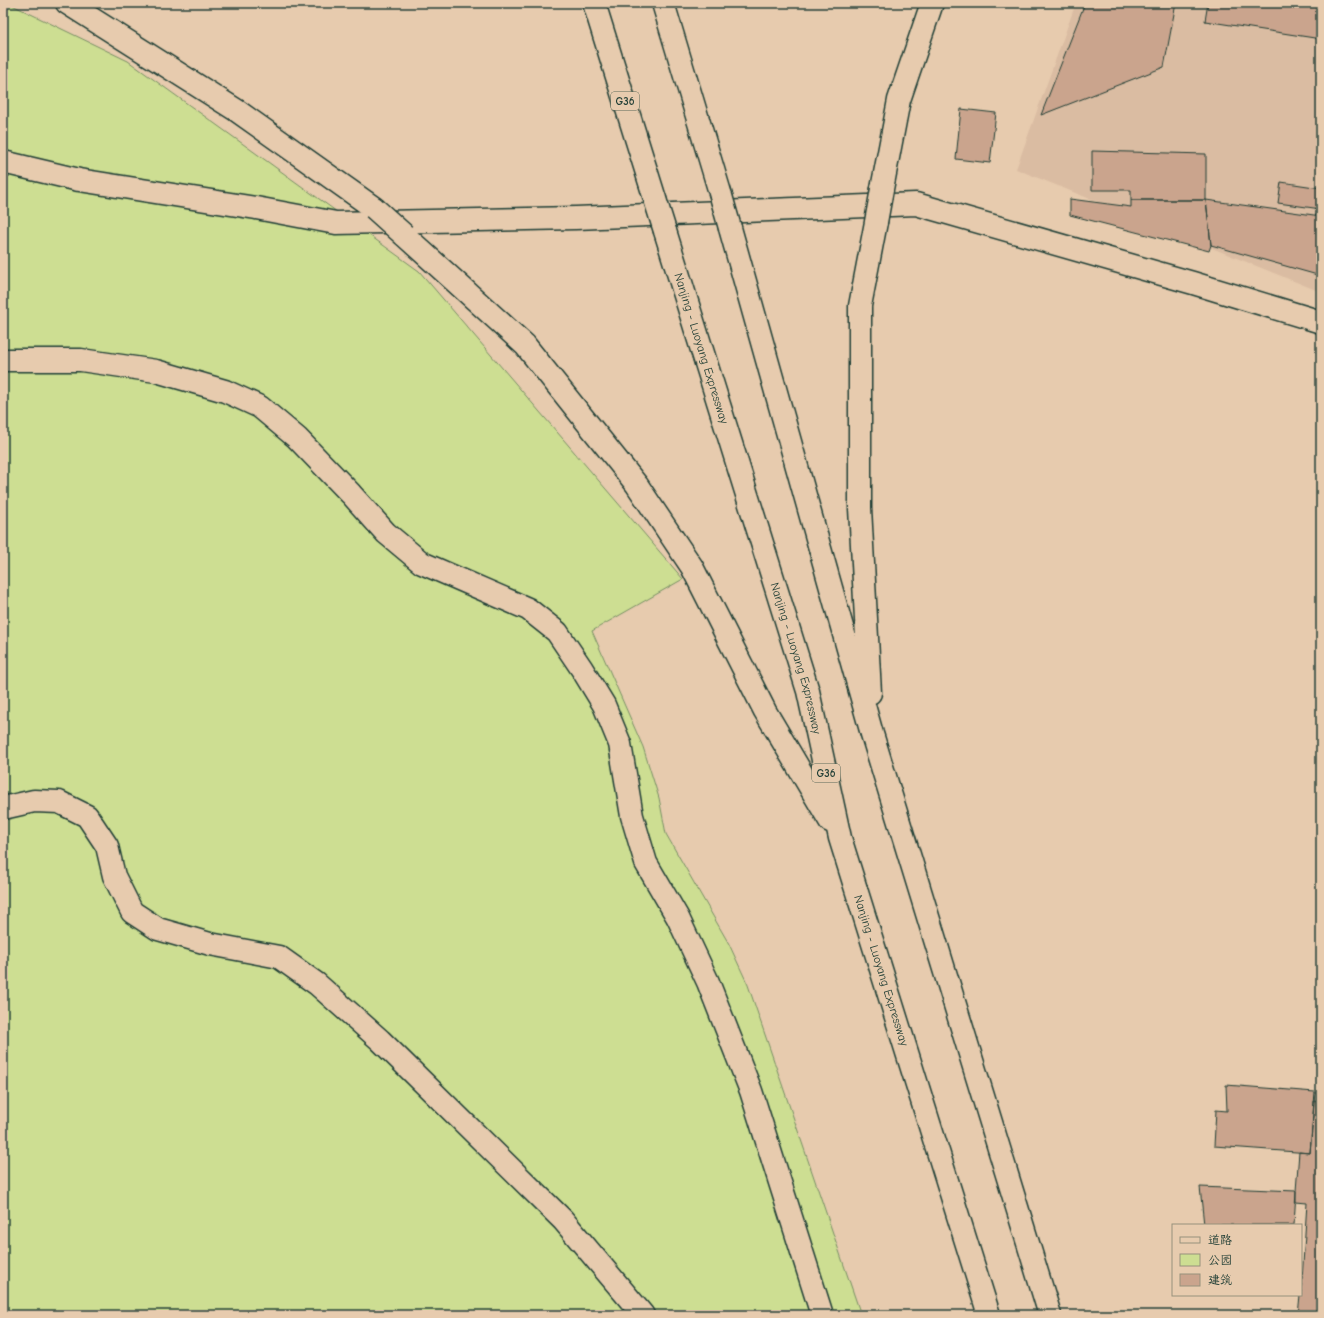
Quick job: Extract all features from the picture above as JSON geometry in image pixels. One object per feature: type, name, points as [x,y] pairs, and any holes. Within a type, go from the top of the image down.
[{"type":"main road","points":[[66,3],[236,110],[374,208],[525,345],[637,485],[692,567],[765,711],[840,838]]},
{"type":"main road","name":"Nanjing - Luoyang Expressway","points":[[594,3],[808,691],[840,838],[989,1315]]},
{"type":"main road","points":[[663,3],[721,196],[872,734],[1050,1315]]},
{"type":"main road","points":[[872,734],[860,508],[860,306],[899,100],[932,3]]},
{"type":"main road","points":[[3,162],[79,180],[256,208],[336,223],[576,218],[916,204],[1193,283],[1321,322]]},
{"type":"main road","points":[[3,360],[81,360],[156,371],[225,391],[260,407],[297,438],[386,533],[422,563],[528,609],[557,632],[604,705],[620,744],[632,816],[646,863],[678,918],[704,975],[748,1084],[822,1315]]},
{"type":"main road","points":[[3,808],[34,801],[59,802],[87,816],[107,846],[114,876],[132,912],[158,929],[210,944],[279,957],[317,984],[380,1040],[563,1220],[643,1315]]},
{"type":"shaded area","points":[[1076,3],[1321,3],[1321,292],[1016,169]]},
{"type":"green space","points":[[3,3],[8,3],[128,61],[419,271],[683,579],[592,631],[643,747],[659,798],[666,834],[729,944],[748,985],[861,1315],[3,1315]]},
{"type":"building","points":[[1085,3],[1176,3],[1164,67],[1041,115]]},
{"type":"building","points":[[1208,3],[1321,3],[1321,39],[1205,21]]},
{"type":"building","points":[[961,109],[996,113],[990,163],[956,159]]},
{"type":"building","points":[[1092,151],[1206,154],[1206,200],[1131,200],[1131,190],[1092,190]]},
{"type":"building","points":[[1281,182],[1321,188],[1321,209],[1278,203]]},
{"type":"building","points":[[1070,199],[1131,207],[1131,200],[1206,200],[1211,245],[1209,251],[1070,215]]},
{"type":"building","points":[[1206,200],[1321,216],[1321,276],[1211,245]]},
{"type":"building","points":[[1226,1085],[1315,1092],[1310,1153],[1214,1146],[1216,1110],[1227,1111]]},
{"type":"building","points":[[1314,1101],[1321,1102],[1321,1315],[1298,1315],[1300,1296],[1302,1296],[1307,1203],[1296,1202],[1296,1191],[1299,1152],[1310,1153]]},
{"type":"building","points":[[1200,1187],[1296,1191],[1294,1224],[1204,1224]]}]
